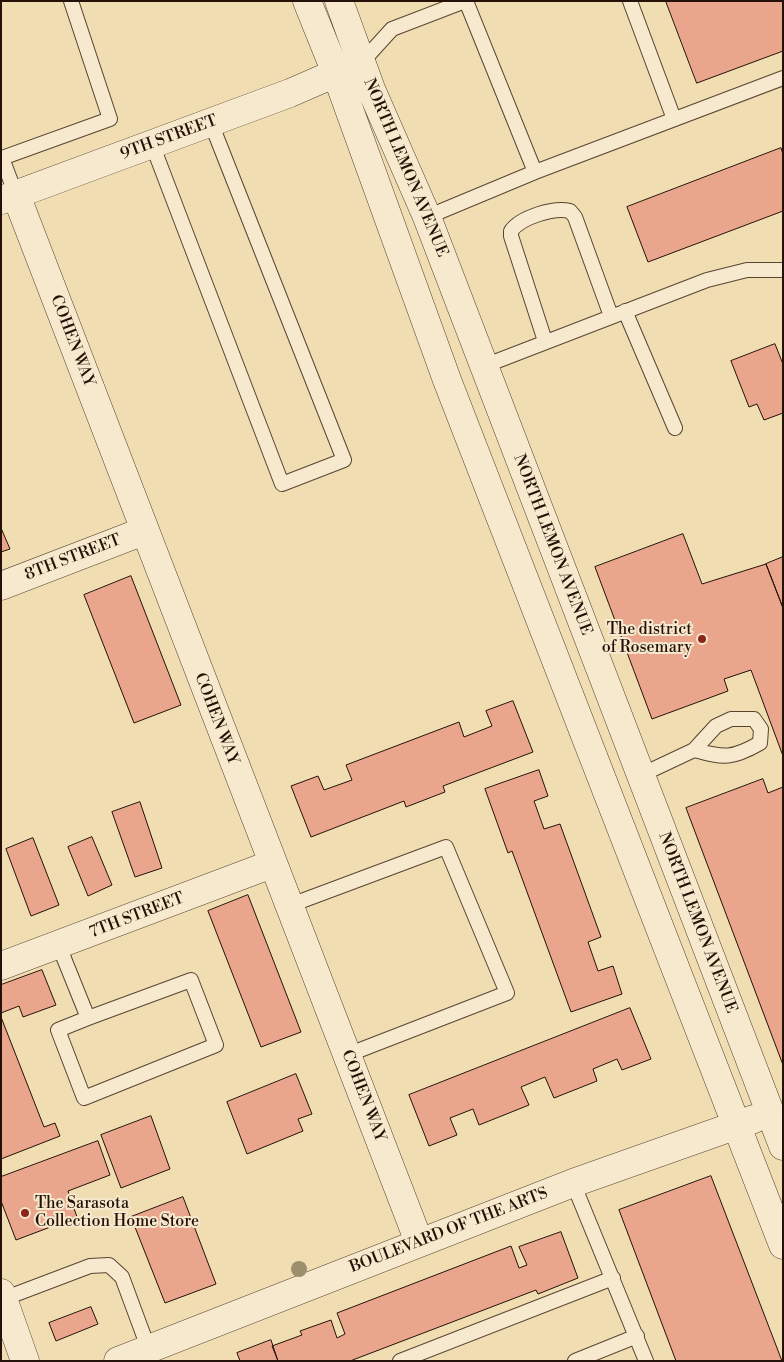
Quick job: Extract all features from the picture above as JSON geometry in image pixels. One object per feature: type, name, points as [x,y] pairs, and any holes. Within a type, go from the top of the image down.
[{"type":"street","points":[[307,1],[336,72],[447,380],[783,1245]]},
{"type":"street","name":"NORTH LEMON AVENUE","points":[[340,1],[371,89],[427,216],[641,775],[776,1110],[783,1146]]},
{"type":"street","name":"9TH STREET","points":[[9,197],[290,93],[336,72]]},
{"type":"street","name":"COHEN WAY","points":[[9,197],[144,531],[419,1242]]},
{"type":"street","name":"8TH STREET","points":[[1,586],[144,531]]},
{"type":"street","name":"7TH STREET","points":[[1,966],[59,946],[272,864]]},
{"type":"street","name":"BOULEVARD OF THE ARTS","points":[[118,1361],[573,1183],[776,1110]]},
{"type":"street","points":[[2,1296],[25,1361]]},
{"type":"lane","points":[[9,197],[2,158],[110,119],[71,1]]},
{"type":"lane","points":[[362,62],[392,29],[466,1],[535,172]]},
{"type":"lane","points":[[630,1],[674,119]]},
{"type":"lane","points":[[427,216],[535,172],[783,78]]},
{"type":"lane","points":[[152,144],[282,484],[344,460],[211,122]]},
{"type":"lane","points":[[545,341],[511,236],[511,230],[520,222],[557,210],[570,211],[575,217],[611,316]]},
{"type":"lane","points":[[484,366],[545,341],[726,274],[746,270],[783,270]]},
{"type":"lane","points":[[625,311],[675,428]]},
{"type":"lane","points":[[641,775],[694,750]]},
{"type":"lane","points":[[288,906],[446,847],[507,993],[347,1055]]},
{"type":"lane","points":[[59,946],[88,1018]]},
{"type":"lane","points":[[191,980],[216,1045],[84,1098],[58,1030],[88,1018],[191,980]]},
{"type":"lane","points":[[573,1183],[646,1361]]},
{"type":"lane","points":[[2,1296],[90,1266],[109,1265],[122,1277],[149,1350]]},
{"type":"lane","points":[[400,1361],[612,1278]]},
{"type":"lane","points":[[575,1361],[637,1336]]},
{"type":"building","points":[[666,1],[783,1],[783,51],[697,83]]},
{"type":"building","points":[[781,148],[783,154],[783,211],[648,262],[627,207]]},
{"type":"building","points":[[775,344],[783,364],[783,413],[764,420],[757,404],[749,407],[731,361]]},
{"type":"building","points":[[1,528],[10,549],[1,552]]},
{"type":"building","name":"The district of Rosemary","points":[[683,534],[702,584],[766,564],[783,608],[783,756],[751,670],[724,679],[728,691],[652,719],[595,567]]},
{"type":"building","points":[[783,557],[783,608],[766,564]]},
{"type":"building","points":[[131,576],[181,705],[134,723],[84,595]]},
{"type":"building","points":[[513,701],[533,752],[443,786],[445,792],[406,807],[404,801],[311,837],[291,786],[318,776],[324,790],[352,780],[346,765],[459,722],[464,737],[492,726],[486,711]]},
{"type":"building","points":[[539,770],[548,796],[534,801],[544,829],[560,824],[601,937],[588,942],[598,971],[613,966],[622,994],[571,1012],[512,851],[508,853],[485,789]]},
{"type":"building","points":[[763,779],[768,793],[783,787],[783,1065],[686,808]]},
{"type":"building","points":[[140,802],[162,868],[135,877],[112,812]]},
{"type":"building","points":[[92,837],[112,885],[88,896],[68,847]]},
{"type":"building","points":[[33,838],[59,905],[31,916],[6,849]]},
{"type":"building","points":[[248,895],[301,1032],[261,1047],[208,911]]},
{"type":"building","points":[[42,970],[56,1005],[23,1017],[19,1006],[1,1013],[1,985]]},
{"type":"building","points":[[630,1008],[651,1059],[622,1070],[617,1059],[593,1069],[597,1081],[554,1098],[545,1077],[521,1087],[529,1105],[479,1125],[473,1109],[450,1118],[457,1135],[429,1146],[409,1095]]},
{"type":"building","points":[[1,1017],[44,1127],[55,1123],[60,1136],[1,1159]]},
{"type":"building","points":[[296,1074],[312,1114],[298,1119],[303,1131],[247,1154],[227,1102]]},
{"type":"building","points":[[151,1116],[170,1169],[121,1188],[101,1135]]},
{"type":"building","points":[[98,1141],[110,1175],[68,1191],[77,1217],[16,1240],[1,1201],[1,1177]]},
{"type":"building","points":[[711,1176],[782,1361],[676,1361],[619,1210]]},
{"type":"building","points":[[183,1197],[216,1284],[165,1303],[131,1217]]},
{"type":"building","points":[[561,1232],[578,1278],[538,1294],[536,1290],[350,1361],[278,1361],[272,1346],[302,1335],[300,1331],[331,1320],[337,1338],[345,1334],[337,1313],[511,1246],[519,1268],[527,1265],[519,1247]]},
{"type":"building","points":[[91,1307],[98,1324],[56,1341],[49,1323]]},
{"type":"building","points":[[271,1340],[278,1361],[240,1361],[237,1353]]},
{"type":"place","name":"The district of Rosemary","points":[[702,639]]},
{"type":"place","name":"The Sarasota Collection Home Store","points":[[25,1213]]}]
